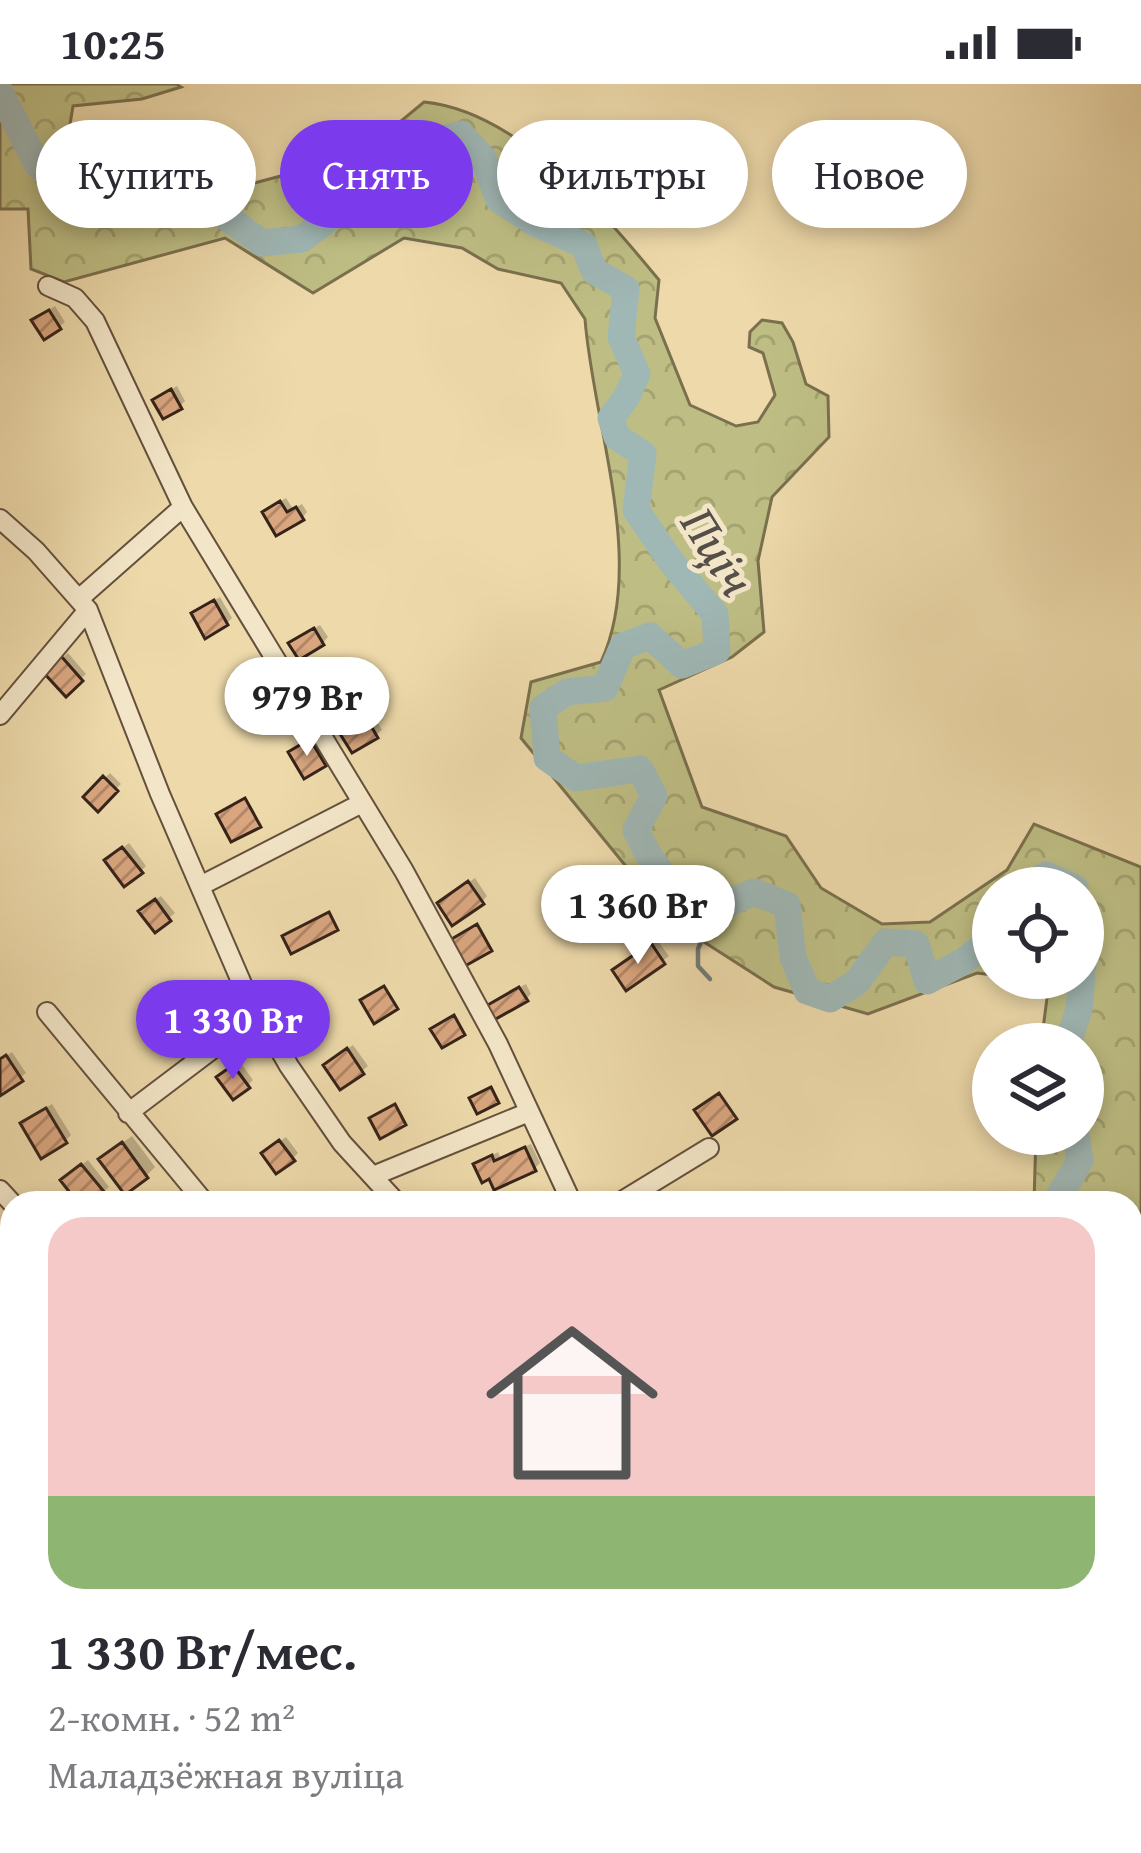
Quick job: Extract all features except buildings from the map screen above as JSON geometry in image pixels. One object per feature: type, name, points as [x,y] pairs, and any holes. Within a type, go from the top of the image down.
[{"type":"street","points":[[48,286],[75,298],[94,321],[183,507],[362,803],[498,1044],[566,1191]]},
{"type":"street","points":[[0,715],[84,604],[183,507]]},
{"type":"street","points":[[0,519],[36,550],[84,604],[243,986],[341,1143],[386,1191]]},
{"type":"street","points":[[200,886],[362,803]]},
{"type":"street","points":[[47,1012],[195,1191]]},
{"type":"street","points":[[128,1113],[259,1014]]},
{"type":"street","points":[[373,1177],[529,1112]]},
{"type":"street","points":[[639,1191],[709,1148]]},
{"type":"green space","points":[[0,84],[176,84],[181,87],[142,99],[73,106],[71,120],[36,120],[36,228],[256,228],[256,183],[280,176],[280,228],[473,228],[473,120],[402,120],[424,102],[458,109],[497,127],[497,228],[614,228],[659,280],[655,318],[690,405],[736,426],[758,422],[775,395],[763,353],[749,347],[750,332],[762,320],[782,323],[806,384],[828,396],[829,437],[772,497],[758,561],[764,632],[732,657],[659,690],[702,807],[786,836],[821,888],[882,924],[930,922],[972,894],[972,975],[868,1014],[774,987],[670,920],[521,738],[531,682],[601,662],[614,623],[619,581],[613,493],[585,319],[561,283],[498,269],[462,248],[404,238],[313,293],[225,238],[64,282],[31,269],[28,209],[0,209]]},
{"type":"green space","points":[[1034,824],[1141,867],[1141,1191],[1034,1191],[1035,1155],[1104,1155],[1104,1023],[1044,1023],[1047,999],[1104,999],[1104,867],[1009,867]]},
{"type":"waterway","name":"Пціч","points":[[0,92],[37,164],[72,199],[147,214],[217,210],[262,243],[302,239],[336,213],[384,200],[426,143],[461,134],[483,158],[499,200],[584,245],[594,271],[626,289],[621,337],[637,374],[611,418],[617,437],[643,454],[636,510],[715,614],[717,651],[682,665],[650,636],[623,646],[605,688],[567,692],[543,708],[547,758],[576,778],[640,769],[654,796],[636,830],[658,869],[688,896],[715,909],[754,892],[787,905],[793,957],[807,991],[830,999],[857,982],[886,942],[916,944],[927,981],[972,955]]},
{"type":"waterway","points":[[710,979],[698,966],[698,949],[715,909]]},
{"type":"waterway","name":"Пціч","points":[[1075,1023],[1080,999]]},
{"type":"waterway","name":"Пціч","points":[[1062,1191],[1079,1155]]}]
